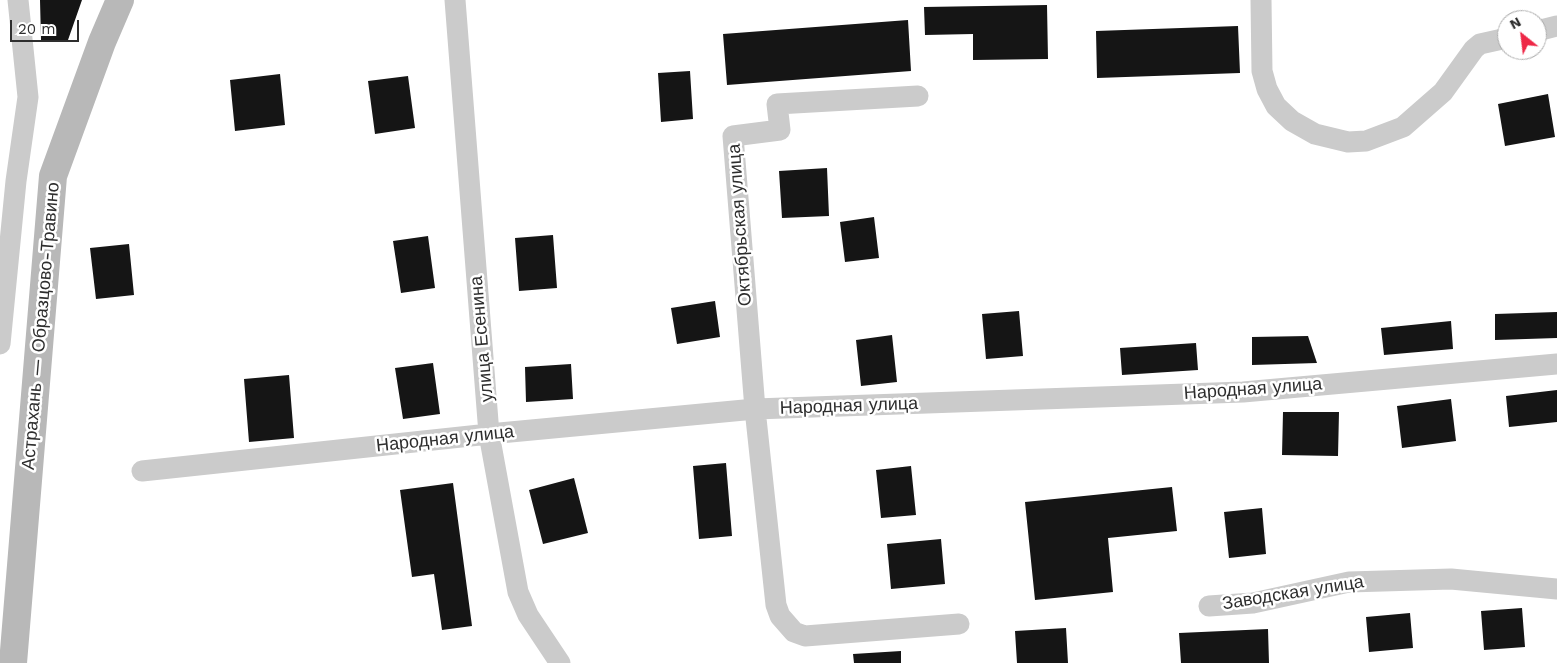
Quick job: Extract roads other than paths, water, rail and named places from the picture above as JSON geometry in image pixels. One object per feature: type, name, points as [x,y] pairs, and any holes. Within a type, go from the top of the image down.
[{"type":"street","name":"Астрахань — Образцово-Травино","points":[[13,663],[53,176],[102,42],[120,0]]},
{"type":"street","name":"улица Есенина","points":[[455,0],[489,434],[518,592],[528,615],[560,663]]},
{"type":"street","points":[[1260,0],[1262,71],[1267,89],[1276,106],[1292,121],[1315,134],[1348,142],[1366,141],[1403,127],[1443,92],[1474,49],[1480,44],[1497,40]]},
{"type":"street","points":[[0,344],[16,181],[28,97],[12,7]]},
{"type":"street","name":"Октябрьская улица","points":[[755,409],[732,136],[780,130],[777,104],[918,96]]},
{"type":"street","name":"Народная улица","points":[[142,472],[489,434],[755,409],[1243,392],[1557,364]]},
{"type":"street","points":[[755,409],[776,605],[786,625],[794,632],[805,636],[959,624]]},
{"type":"street","name":"Заводская улица","points":[[1209,606],[1253,603],[1349,582],[1451,579],[1557,589]]}]
